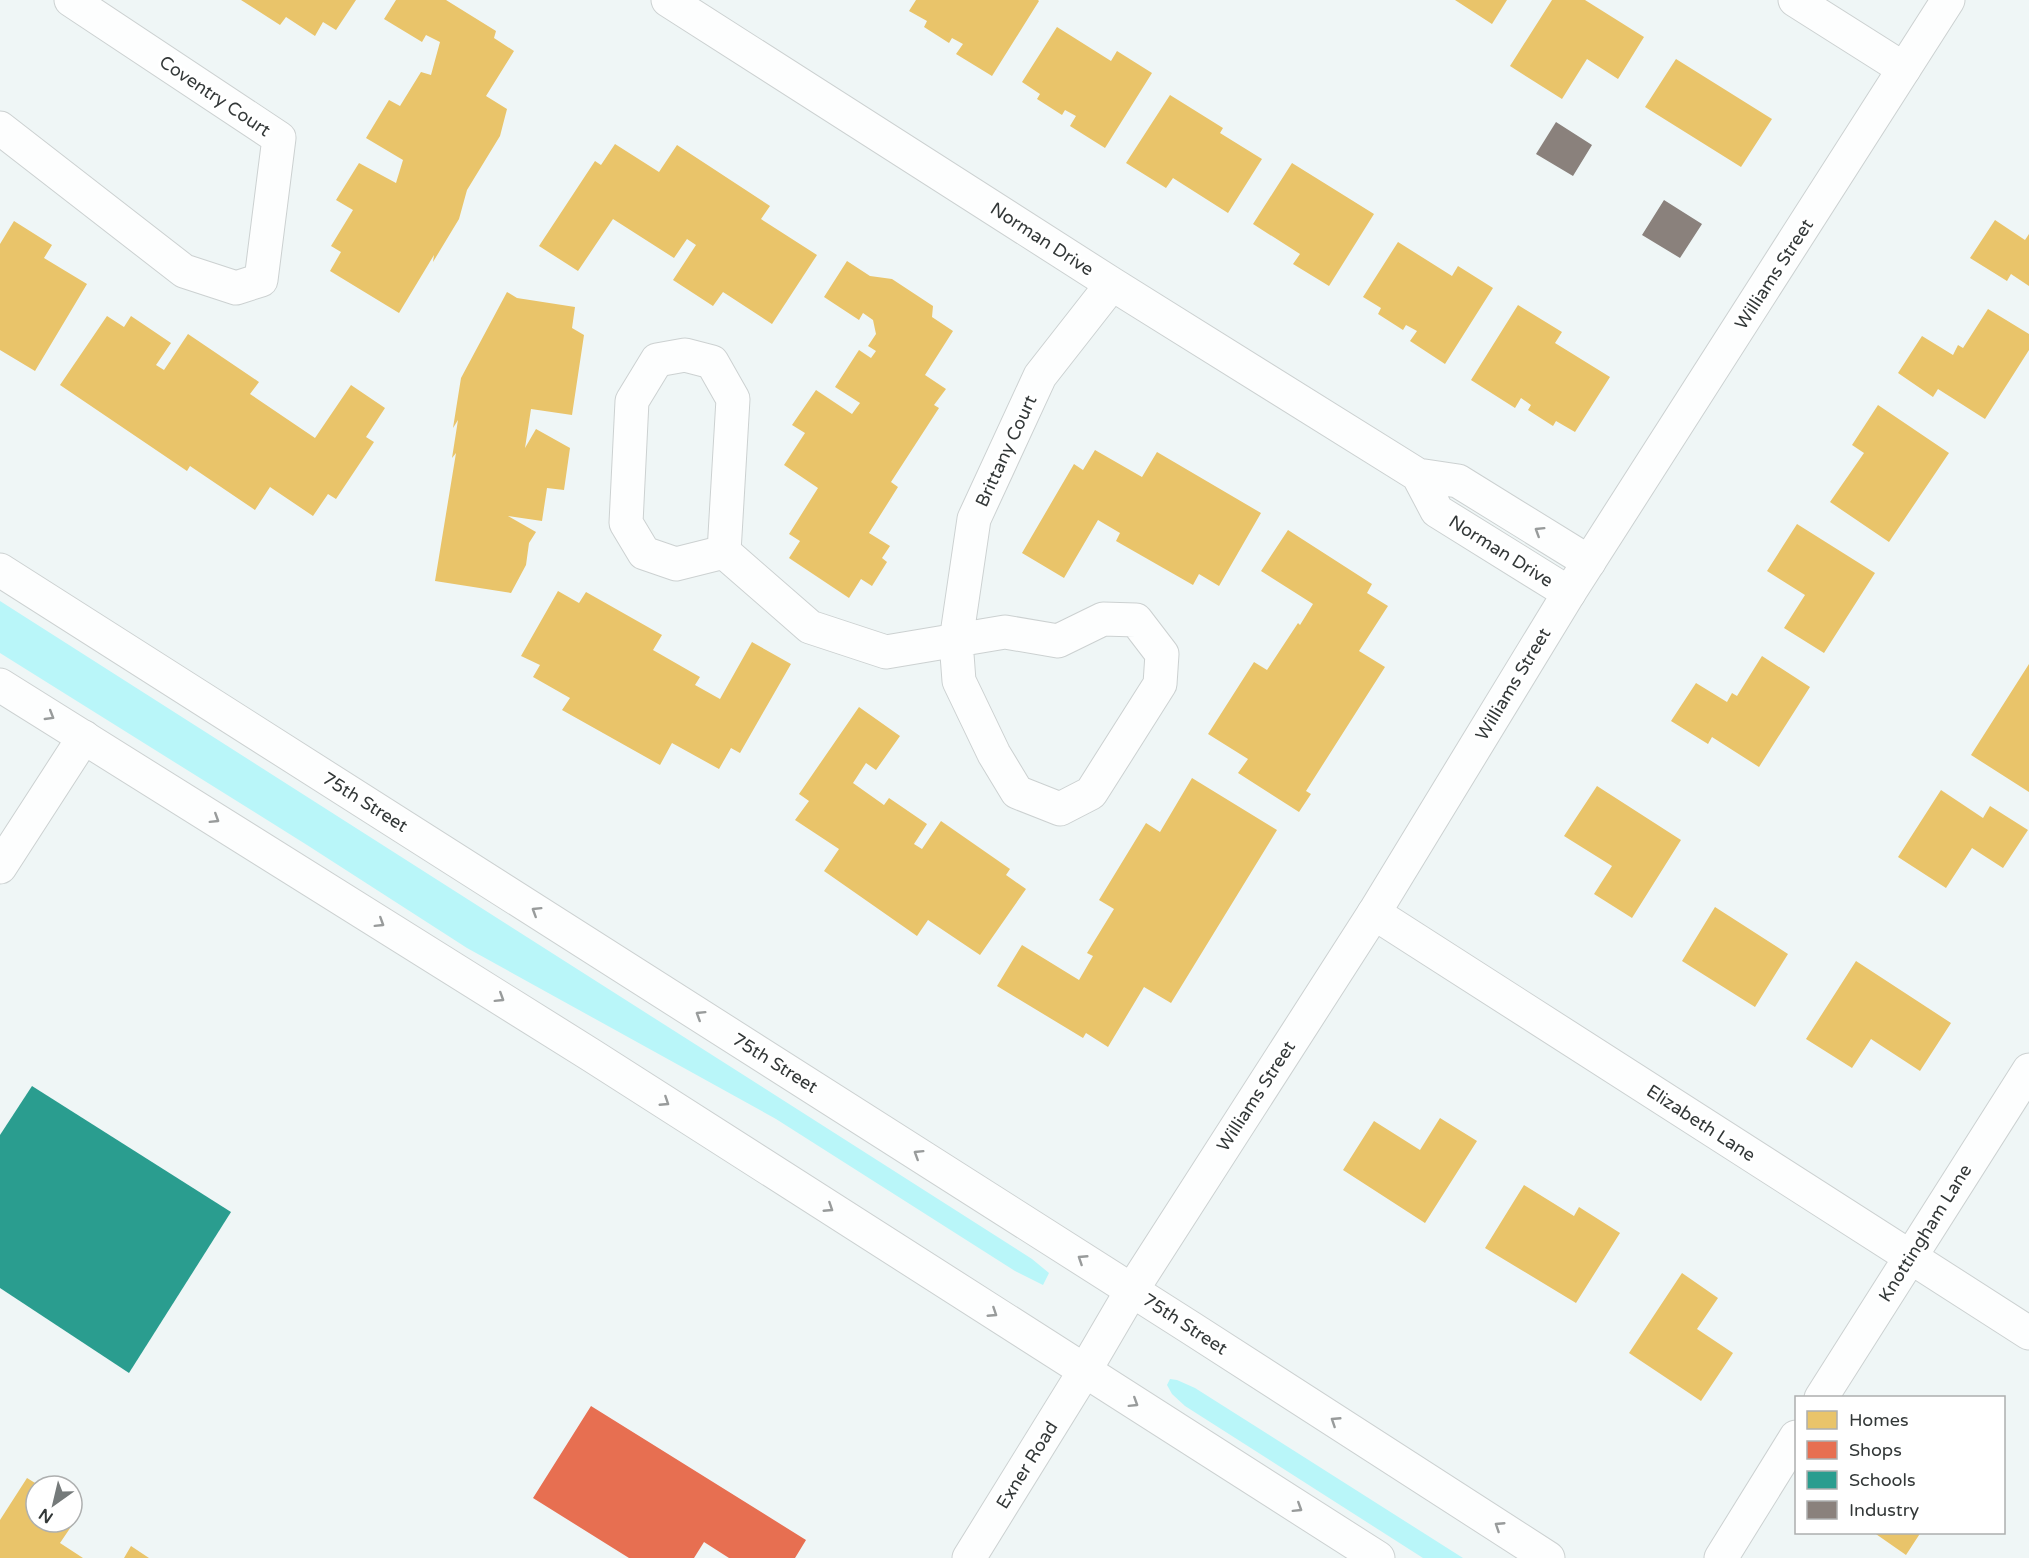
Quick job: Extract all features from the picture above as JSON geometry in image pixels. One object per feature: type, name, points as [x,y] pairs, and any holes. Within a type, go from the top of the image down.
[{"type":"street","name":"Coventry Court","points":[[0,128],[184,271],[236,288],[261,280],[279,138],[71,0]]},
{"type":"street","name":"Norman Drive","points":[[668,0],[1112,284],[1418,476],[1458,481],[1589,562]]},
{"type":"street","points":[[1795,0],[1904,69]]},
{"type":"street","name":"Williams Street","points":[[1084,1372],[1132,1290],[1374,913],[1569,593],[1948,0]]},
{"type":"street","name":"Brittany Court","points":[[957,641],[1005,633],[1058,641],[1103,619],[1136,620],[1162,654],[1160,684],[1091,793],[1060,809],[1017,792],[1000,764],[959,681],[957,641],[974,519],[1040,376],[1112,284]]},
{"type":"street","points":[[685,354],[712,362],[733,399],[724,552],[676,564],[644,553],[626,524],[632,400],[657,360],[685,354]]},
{"type":"street","name":"Norman Drive","points":[[1418,476],[1437,511],[1569,593]]},
{"type":"street","points":[[724,552],[810,627],[886,652],[957,641]]},
{"type":"street","name":"75th Street","points":[[0,570],[1132,1290],[1548,1558]]},
{"type":"street","points":[[0,686],[591,1055],[1378,1558]]},
{"type":"street","points":[[0,867],[84,737]]},
{"type":"street","name":"Elizabeth Lane","points":[[1374,913],[2029,1333]]},
{"type":"street","name":"Knottingham Lane","points":[[1822,1396],[2029,1070]]},
{"type":"street","name":"Exner Road","points":[[969,1558],[1084,1372]]},
{"type":"street","points":[[1721,1558],[1795,1440]]},
{"type":"shaded area","points":[[0,601],[1032,1259],[1049,1273],[1043,1285],[1015,1271],[776,1119],[467,948],[0,653]]},
{"type":"shaded area","points":[[1170,1379],[1195,1388],[1463,1558],[1423,1558],[1185,1406],[1172,1394],[1167,1385]]},
{"type":"building: Homes","points":[[241,0],[356,0],[336,30],[323,22],[315,36],[286,17],[280,25]]},
{"type":"building: Homes","points":[[396,0],[446,0],[496,31],[494,38],[514,51],[486,96],[507,109],[500,136],[467,190],[459,219],[399,313],[330,271],[341,252],[331,246],[353,210],[336,200],[359,163],[396,183],[403,160],[366,138],[389,100],[400,106],[421,72],[431,75],[440,42],[426,35],[422,42],[384,19]]},
{"type":"building: Homes","points":[[916,0],[1039,1],[992,76],[956,54],[963,44],[952,38],[949,43],[924,27],[927,21],[909,11]]},
{"type":"building: Homes","points":[[1455,0],[1507,0],[1492,24]]},
{"type":"building: Homes","points":[[1552,0],[1585,0],[1644,37],[1618,79],[1587,59],[1562,99],[1510,66]]},
{"type":"building: Homes","points":[[1057,27],[1111,61],[1117,51],[1152,73],[1105,148],[1070,126],[1076,116],[1065,110],[1062,115],[1037,99],[1040,94],[1022,82]]},
{"type":"building: Homes","points":[[1676,59],[1772,119],[1741,167],[1645,107]]},
{"type":"building: Homes","points":[[1170,95],[1223,128],[1220,133],[1262,159],[1228,213],[1173,178],[1166,188],[1126,163]]},
{"type":"building: Homes","points":[[615,144],[659,172],[677,145],[770,206],[761,219],[817,255],[772,324],[723,292],[713,306],[673,280],[696,245],[687,239],[674,258],[613,219],[578,271],[539,246],[595,161],[601,165]]},
{"type":"building: Homes","points":[[1292,163],[1374,214],[1329,286],[1293,264],[1300,254],[1253,224]]},
{"type":"building: Homes","points":[[1995,220],[2025,240],[2029,234],[2029,286],[2011,274],[2007,281],[1970,258]]},
{"type":"building: Homes","points":[[14,221],[52,245],[44,258],[87,284],[35,371],[0,350],[0,244]]},
{"type":"building: Homes","points":[[1398,242],[1452,276],[1458,266],[1493,288],[1445,364],[1410,341],[1417,331],[1406,325],[1403,330],[1378,314],[1381,308],[1363,297]]},
{"type":"building: Homes","points":[[847,261],[870,276],[892,279],[933,306],[932,317],[953,331],[925,375],[946,389],[934,405],[939,408],[891,482],[898,487],[869,533],[890,546],[882,558],[887,562],[872,586],[861,579],[849,598],[789,558],[800,541],[789,534],[818,488],[784,465],[805,433],[792,425],[816,390],[852,414],[860,403],[835,387],[859,350],[871,358],[876,351],[868,346],[876,334],[873,320],[863,313],[859,320],[824,297]]},
{"type":"building: Homes","points":[[507,292],[517,298],[575,307],[572,328],[584,335],[572,415],[531,409],[525,448],[536,429],[570,448],[564,490],[547,488],[542,521],[508,516],[536,532],[529,543],[526,565],[511,593],[435,581],[456,453],[452,458],[458,420],[453,428],[461,378]]},
{"type":"building: Homes","points":[[1518,305],[1562,332],[1555,343],[1610,377],[1575,432],[1556,421],[1553,426],[1528,410],[1531,405],[1521,398],[1515,408],[1471,380]]},
{"type":"building: Homes","points":[[1988,309],[2029,334],[2029,350],[1985,419],[1938,389],[1933,397],[1898,373],[1922,336],[1953,355],[1958,345],[1963,348]]},
{"type":"building: Homes","points":[[107,316],[124,327],[131,316],[171,343],[156,365],[164,370],[188,334],[259,382],[250,394],[315,438],[351,385],[385,408],[366,437],[374,442],[336,499],[328,494],[313,516],[270,487],[255,510],[190,466],[187,471],[60,385]]},
{"type":"building: Homes","points":[[1878,405],[1949,453],[1889,542],[1830,502],[1864,453],[1852,445]]},
{"type":"building: Homes","points":[[1095,450],[1142,477],[1157,452],[1261,513],[1219,586],[1199,574],[1193,585],[1116,541],[1120,533],[1098,520],[1064,578],[1022,553],[1074,464],[1083,470]]},
{"type":"building: Homes","points":[[1797,524],[1875,573],[1824,653],[1784,628],[1805,595],[1767,571]]},
{"type":"building: Homes","points":[[1288,530],[1372,584],[1367,593],[1388,606],[1359,651],[1385,667],[1306,791],[1311,794],[1299,812],[1238,773],[1248,759],[1208,734],[1254,662],[1267,670],[1313,604],[1261,571]]},
{"type":"building: Homes","points":[[558,591],[579,603],[586,592],[662,635],[653,650],[700,677],[695,685],[720,699],[752,642],[791,664],[740,753],[731,748],[719,769],[672,743],[660,765],[562,710],[570,698],[533,677],[540,665],[521,656]]},
{"type":"building: Homes","points":[[1762,656],[1810,687],[1759,767],[1712,737],[1708,744],[1671,721],[1696,683],[1727,702],[1732,693],[1737,696]]},
{"type":"building: Homes","points":[[2029,664],[2029,792],[1971,755]]},
{"type":"building: Homes","points":[[859,707],[900,736],[876,770],[866,763],[853,783],[884,805],[889,798],[927,824],[914,844],[922,849],[941,821],[1010,869],[1006,875],[1026,889],[980,955],[928,920],[917,936],[824,871],[839,849],[795,820],[809,801],[799,794]]},
{"type":"building: Homes","points":[[1192,778],[1277,830],[1171,1003],[1144,987],[1108,1047],[1086,1033],[1083,1038],[997,986],[1022,945],[1079,980],[1093,956],[1087,953],[1114,909],[1099,900],[1146,823],[1160,832]]},
{"type":"building: Homes","points":[[1597,786],[1681,840],[1632,918],[1594,894],[1612,866],[1564,836]]},
{"type":"building: Homes","points":[[1941,790],[1983,818],[1990,806],[2028,830],[2003,868],[1972,848],[1946,888],[1898,857]]},
{"type":"building: Homes","points":[[1715,907],[1788,954],[1755,1007],[1682,961]]},
{"type":"building: Homes","points":[[1856,961],[1951,1023],[1920,1071],[1871,1039],[1852,1068],[1806,1039]]},
{"type":"building: Homes","points":[[1440,1118],[1477,1141],[1425,1223],[1343,1170],[1374,1121],[1420,1150]]},
{"type":"building: Homes","points":[[1524,1185],[1574,1216],[1579,1207],[1620,1233],[1576,1303],[1485,1248]]},
{"type":"building: Homes","points":[[1682,1273],[1718,1298],[1697,1329],[1733,1353],[1701,1401],[1629,1353]]},
{"type":"building: Homes","points":[[24,1483],[24,1534],[66,1534],[60,1543],[83,1558],[0,1558],[0,1520]]},
{"type":"building: Homes","points":[[1876,1534],[1920,1534],[1906,1555]]},
{"type":"building: Homes","points":[[131,1546],[149,1558],[124,1558]]},
{"type":"building: Shops","points":[[591,1406],[806,1540],[795,1558],[729,1558],[704,1542],[694,1558],[629,1558],[533,1498]]},
{"type":"building: Schools","points":[[32,1086],[231,1212],[129,1373],[0,1288],[0,1135]]},
{"type":"building: Industry","points":[[1556,122],[1592,145],[1573,176],[1536,154]]},
{"type":"building: Industry","points":[[1664,200],[1702,224],[1680,258],[1642,235]]}]
